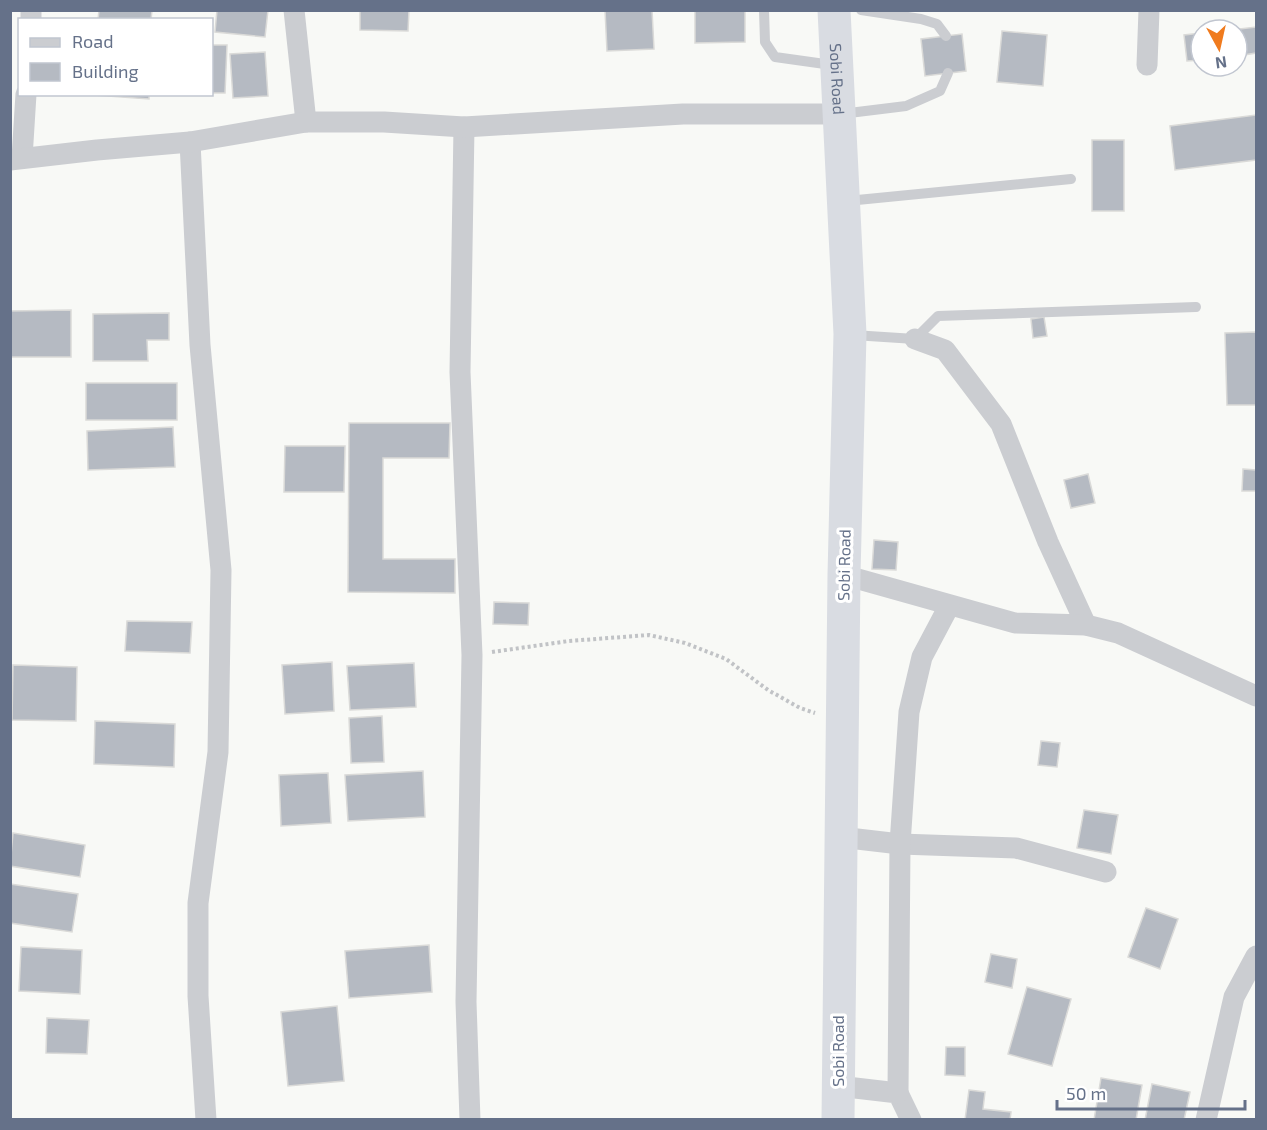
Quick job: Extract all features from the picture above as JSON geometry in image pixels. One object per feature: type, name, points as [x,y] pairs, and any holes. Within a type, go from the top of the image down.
[{"type":"highway","name":"Sobi Road","points":[[834,10],[850,334],[841,722],[838,1119]]},
{"type":"street","points":[[294,10],[306,122]]},
{"type":"street","points":[[1147,65],[1149,10]]},
{"type":"street","points":[[26,96],[16,159],[190,142],[306,122],[384,122],[464,127],[683,114],[839,114]]},
{"type":"street","points":[[464,127],[460,372],[472,655],[466,1002],[470,1119]]},
{"type":"street","points":[[190,142],[200,345],[221,570],[218,752],[198,903],[198,996],[206,1119]]},
{"type":"street","points":[[915,339],[945,350],[1001,424],[1048,542],[1086,625]]},
{"type":"street","points":[[844,575],[1015,623],[1086,625],[1118,633],[1257,696]]},
{"type":"street","points":[[911,1119],[898,1093],[900,844],[909,712],[922,657],[949,606]]},
{"type":"street","points":[[840,837],[900,844],[1016,848],[1106,873]]},
{"type":"street","points":[[1206,1119],[1234,997],[1257,956]]},
{"type":"street","points":[[838,1086],[898,1093]]},
{"type":"lane","points":[[764,10],[765,42],[775,57],[837,66]]},
{"type":"lane","points":[[861,10],[921,19],[938,24],[946,36]]},
{"type":"lane","points":[[839,114],[906,106],[940,91],[948,73]]},
{"type":"lane","points":[[844,202],[1071,179]]},
{"type":"lane","points":[[850,334],[915,339],[938,316],[1196,307]]},
{"type":"path","points":[[472,655],[569,641],[649,635],[686,643],[726,659],[768,690],[792,703],[841,722]]},
{"type":"building","points":[[99,10],[152,10],[151,18],[98,18]]},
{"type":"building","points":[[217,10],[268,10],[265,37],[215,32]]},
{"type":"building","points":[[360,10],[409,10],[408,31],[360,30]]},
{"type":"building","points":[[605,10],[652,10],[654,49],[607,51]]},
{"type":"building","points":[[695,10],[745,10],[745,42],[695,43]]},
{"type":"building","points":[[1256,27],[1256,53],[1249,54],[1249,28]]},
{"type":"building","points":[[1002,31],[1047,35],[1043,86],[997,82]]},
{"type":"building","points":[[962,34],[966,71],[925,76],[921,39]]},
{"type":"building","points":[[1189,34],[1189,61],[1187,61],[1184,35]]},
{"type":"building","points":[[213,45],[227,45],[225,93],[213,93]]},
{"type":"building","points":[[265,52],[268,96],[233,98],[230,54]]},
{"type":"building","points":[[108,96],[149,96],[149,99]]},
{"type":"building","points":[[1256,115],[1256,160],[1175,170],[1170,126]]},
{"type":"building","points":[[1092,140],[1124,140],[1124,211],[1092,211]]},
{"type":"building","points":[[71,310],[71,357],[10,357],[10,311]]},
{"type":"building","points":[[169,313],[169,340],[147,340],[148,361],[93,361],[93,314]]},
{"type":"building","points":[[1044,317],[1047,336],[1033,338],[1031,319]]},
{"type":"building","points":[[1256,332],[1256,405],[1227,405],[1225,333]]},
{"type":"building","points":[[86,383],[177,383],[177,420],[86,420]]},
{"type":"building","points":[[349,423],[450,423],[449,458],[383,458],[383,559],[455,559],[455,593],[348,592]]},
{"type":"building","points":[[173,427],[175,467],[88,470],[87,431]]},
{"type":"building","points":[[285,446],[345,446],[344,492],[284,492]]},
{"type":"building","points":[[1243,469],[1256,470],[1256,491],[1242,491]]},
{"type":"building","points":[[1088,474],[1095,503],[1071,508],[1064,480]]},
{"type":"building","points":[[874,540],[898,542],[896,570],[872,569]]},
{"type":"building","points":[[494,602],[529,603],[528,625],[493,624]]},
{"type":"building","points":[[127,621],[192,622],[190,653],[125,651]]},
{"type":"building","points":[[332,662],[334,711],[285,714],[282,665]]},
{"type":"building","points":[[414,663],[416,707],[350,710],[347,666]]},
{"type":"building","points":[[13,665],[77,667],[76,721],[12,720]]},
{"type":"building","points":[[382,716],[384,762],[351,763],[349,718]]},
{"type":"building","points":[[95,721],[175,724],[174,767],[94,764]]},
{"type":"building","points":[[1041,741],[1060,743],[1057,767],[1038,765]]},
{"type":"building","points":[[423,771],[425,817],[348,821],[345,775]]},
{"type":"building","points":[[328,773],[331,823],[281,826],[279,775]]},
{"type":"building","points":[[1084,810],[1118,815],[1111,854],[1077,848]]},
{"type":"building","points":[[13,833],[85,845],[80,877],[10,866]]},
{"type":"building","points":[[10,884],[78,894],[72,932],[10,923]]},
{"type":"building","points":[[1146,908],[1178,919],[1160,969],[1128,957]]},
{"type":"building","points":[[429,945],[432,992],[349,998],[345,951]]},
{"type":"building","points":[[21,947],[82,950],[80,994],[19,991]]},
{"type":"building","points":[[991,954],[1017,959],[1012,988],[985,982]]},
{"type":"building","points":[[1027,987],[1071,999],[1052,1066],[1008,1054]]},
{"type":"building","points":[[337,1006],[344,1081],[288,1086],[281,1012]]},
{"type":"building","points":[[47,1018],[89,1020],[87,1054],[46,1053]]},
{"type":"building","points":[[946,1047],[965,1047],[965,1076],[945,1075]]},
{"type":"building","points":[[1101,1078],[1142,1085],[1136,1120],[1094,1120]]},
{"type":"building","points":[[1152,1084],[1190,1092],[1184,1120],[1145,1120]]},
{"type":"building","points":[[969,1090],[985,1092],[983,1109],[1011,1112],[1010,1120],[965,1120]]}]
